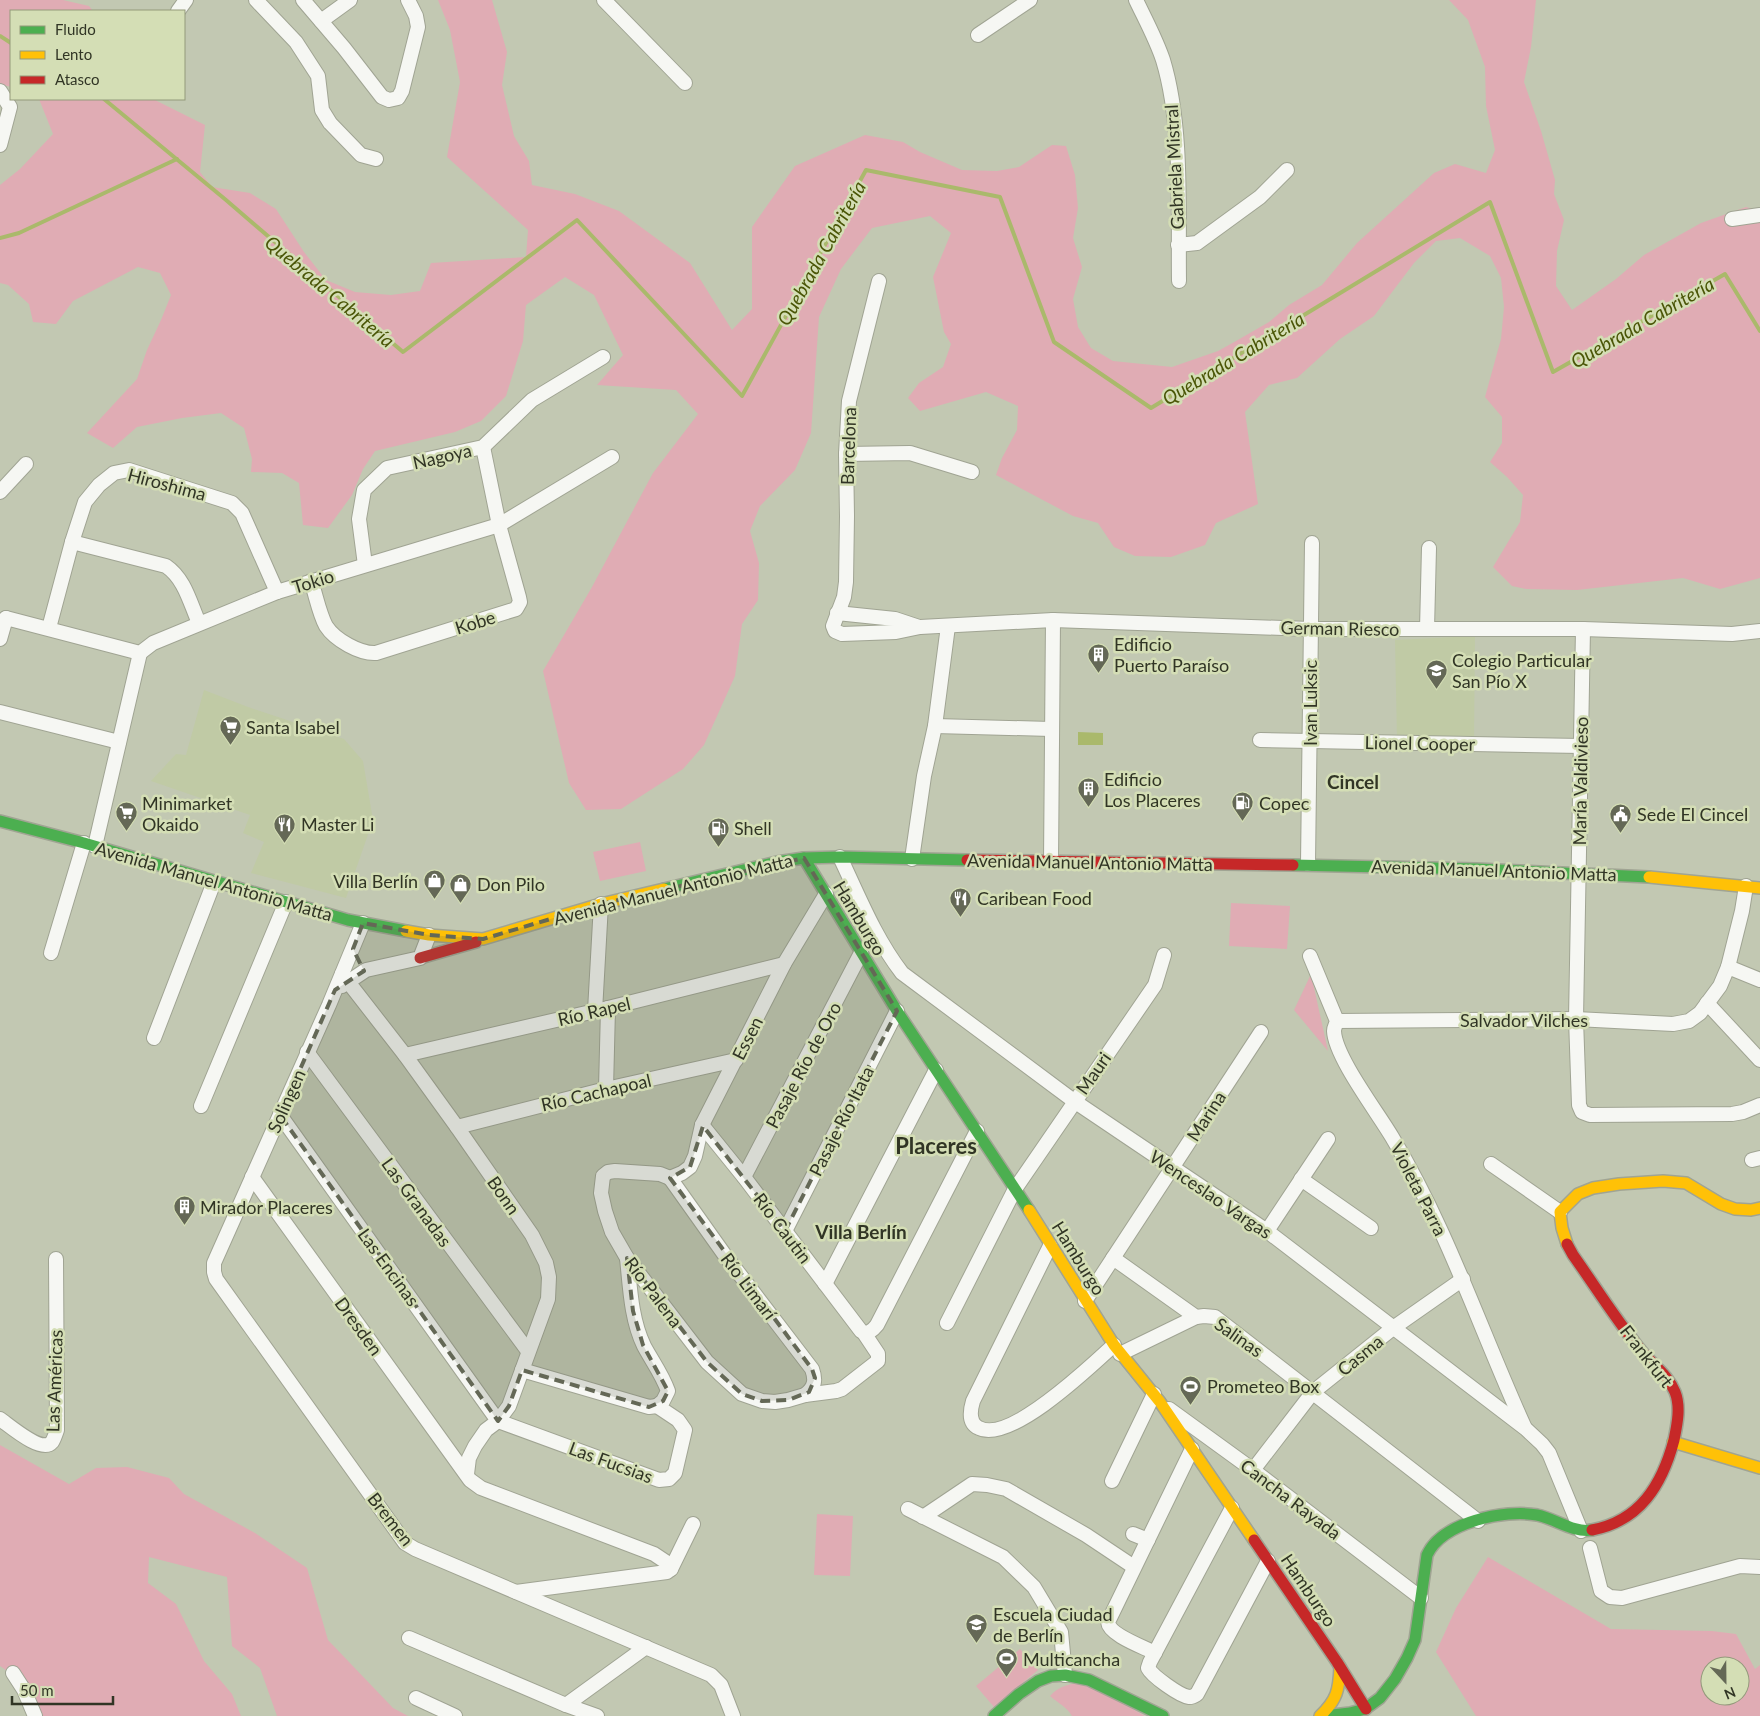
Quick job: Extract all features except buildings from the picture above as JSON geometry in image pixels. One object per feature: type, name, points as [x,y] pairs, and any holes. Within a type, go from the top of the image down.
[{"type":"street","points":[[256,0],[296,42],[318,76],[322,110],[330,124],[361,155],[376,159]]},
{"type":"street","points":[[303,0],[385,100],[398,98],[402,91],[418,28],[416,16],[408,0]]},
{"type":"street","points":[[321,21],[350,0]]},
{"type":"street","points":[[604,0],[684,84]]},
{"type":"street","points":[[978,35],[1030,0]]},
{"type":"street","name":"Gabriela Mistral","points":[[1136,0],[1162,59],[1172,101],[1176,145],[1179,281]]},
{"type":"street","points":[[0,91],[10,106],[0,145]]},
{"type":"street","points":[[1178,245],[1197,243],[1260,197],[1287,170]]},
{"type":"street","points":[[1732,219],[1760,215]]},
{"type":"street","name":"Barcelona","points":[[837,613],[844,598],[846,582],[846,454],[849,401],[878,281]]},
{"type":"street","name":"Nagoya","points":[[365,565],[359,519],[364,490],[387,468],[483,447],[532,400],[603,357]]},
{"type":"street","name":"Kobe","points":[[311,581],[325,623],[330,631],[362,652],[376,653],[512,611],[518,607],[519,597],[499,525],[483,447]]},
{"type":"street","points":[[846,454],[910,454],[972,472]]},
{"type":"street","name":"Tokio","points":[[140,653],[153,643],[277,592],[499,525],[612,457]]},
{"type":"street","points":[[0,492],[26,464]]},
{"type":"street","name":"Hiroshima","points":[[49,628],[72,542],[86,502],[99,485],[114,473],[129,470],[232,503],[242,513],[277,592]]},
{"type":"street","points":[[72,542],[166,566],[174,571],[181,580],[199,623]]},
{"type":"street","name":"Ivan Luksic","points":[[1308,864],[1312,543]]},
{"type":"street","points":[[1427,629],[1429,548]]},
{"type":"street","name":"German Riesco","points":[[920,627],[895,619],[837,613],[832,626],[835,631],[842,634],[896,632],[920,627],[1053,620],[1310,629],[1582,629],[1732,634],[1760,631]]},
{"type":"street","points":[[0,639],[3,615],[140,653],[119,742],[89,844],[51,953]]},
{"type":"street","points":[[1051,862],[1053,620]]},
{"type":"street","points":[[912,859],[924,776],[935,726],[948,626]]},
{"type":"street","name":"María Valdivieso","points":[[1582,629],[1576,1019],[1579,1105],[1582,1112],[1590,1115],[1732,1114],[1760,1105]]},
{"type":"street","points":[[0,712],[119,742]]},
{"type":"street","points":[[935,726],[1051,730]]},
{"type":"street","name":"Lionel Cooper","points":[[1260,740],[1581,746]]},
{"type":"street","name":"Avenida Manuel Antonio Matta","points":[[1,823],[89,844],[214,882],[363,923],[429,935],[483,939],[602,904],[777,862],[804,858],[1308,864],[1578,872],[1760,888]]},
{"type":"street","name":"Wenceslao Vargas","points":[[840,857],[875,931],[890,958],[902,973],[1074,1101],[1267,1231],[1526,1429],[1549,1453],[1582,1531]]},
{"type":"street","name":"Hamburgo","points":[[804,858],[897,1011],[1015,1189],[1117,1350],[1157,1398],[1340,1666],[1366,1709]]},
{"type":"street","points":[[154,1038],[214,882]]},
{"type":"street","name":"Salvador Vilches","points":[[1337,1021],[1576,1019],[1683,1023],[1695,1017],[1720,986],[1728,967],[1742,911],[1746,886]]},
{"type":"street","name":"Essen","points":[[670,1178],[682,1173],[690,1166],[695,1156],[702,1125],[784,964],[826,894]]},
{"type":"street","points":[[201,1106],[286,902]]},
{"type":"street","points":[[602,904],[602,1009],[606,1089]]},
{"type":"street","points":[[345,978],[363,923]]},
{"type":"street","points":[[420,958],[429,935]]},
{"type":"street","points":[[345,978],[366,970],[449,951],[483,939]]},
{"type":"street","points":[[353,949],[356,962],[366,970]]},
{"type":"street","name":"Pasaje Río de Oro","points":[[744,1177],[861,954]]},
{"type":"street","name":"Mauri","points":[[947,1322],[1015,1189],[1155,985],[1164,955]]},
{"type":"street","name":"Violeta Parra","points":[[1310,956],[1337,1021],[1334,1029],[1335,1037],[1342,1056],[1393,1138],[1441,1230],[1526,1429]]},
{"type":"street","name":"Río Rapel","points":[[405,1055],[784,964]]},
{"type":"street","points":[[1728,967],[1760,980]]},
{"type":"street","name":"Solingen","points":[[216,1279],[214,1263],[335,990],[345,978]]},
{"type":"street","name":"Bonn","points":[[345,978],[405,1055],[532,1235],[546,1263],[550,1277],[548,1299],[510,1406],[498,1421],[452,1455]]},
{"type":"street","points":[[1706,1005],[1760,1060]]},
{"type":"street","name":"Pasaje Río Itata","points":[[786,1232],[897,1011]]},
{"type":"street","name":"Marina","points":[[1085,1301],[1261,1032]]},
{"type":"street","name":"Las Granadas","points":[[307,1052],[528,1351]]},
{"type":"street","name":"Río Cachapoal","points":[[457,1127],[606,1089],[736,1060]]},
{"type":"street","points":[[825,1284],[936,1070]]},
{"type":"street","name":"Las Encinas","points":[[280,1115],[498,1421]]},
{"type":"street","name":"Río Cautin","points":[[702,1125],[862,1332]]},
{"type":"street","points":[[862,1332],[872,1331],[877,1325],[977,1131]]},
{"type":"street","points":[[1267,1231],[1328,1139]]},
{"type":"street","points":[[1491,1164],[1560,1212],[1573,1198],[1587,1189],[1600,1186],[1667,1181],[1682,1182],[1732,1208],[1749,1211],[1760,1208]]},
{"type":"street","name":"Río Palena","points":[[670,1178],[660,1174],[608,1172],[603,1176],[601,1193],[605,1211],[612,1232],[627,1258],[707,1362],[742,1394],[762,1401],[775,1402],[842,1389],[878,1361],[878,1354],[862,1332]]},
{"type":"street","name":"Dresden","points":[[252,1177],[470,1480],[480,1488],[654,1554],[666,1562],[671,1569]]},
{"type":"street","name":"Río Limarí","points":[[670,1178],[724,1254],[812,1369],[815,1378],[814,1385],[805,1395]]},
{"type":"street","points":[[1301,1179],[1371,1228]]},
{"type":"street","name":"Frankfurt","points":[[1366,1709],[1376,1702],[1388,1688],[1410,1651],[1415,1639],[1426,1558],[1433,1544],[1442,1536],[1454,1528],[1478,1521],[1520,1513],[1535,1515],[1582,1531],[1605,1528],[1631,1513],[1644,1502],[1656,1488],[1664,1472],[1673,1442],[1678,1413],[1676,1394],[1670,1382],[1639,1350],[1573,1256],[1561,1229],[1560,1212]]},
{"type":"street","points":[[1050,1246],[973,1402],[970,1419],[977,1427],[987,1432],[1005,1427],[1047,1403],[1117,1350],[1196,1317]]},
{"type":"street","points":[[522,1370],[649,1407],[657,1406],[663,1402],[668,1391],[664,1378],[643,1345],[633,1311],[627,1258]]},
{"type":"street","name":"Salinas","points":[[1113,1258],[1196,1317],[1215,1317],[1478,1521]]},
{"type":"street","name":"Las Américas","points":[[0,1419],[38,1445],[45,1446],[52,1442],[57,1430],[56,1259]]},
{"type":"street","name":"Bremen","points":[[216,1279],[406,1543],[415,1549],[711,1675],[721,1685],[733,1716]]},
{"type":"street","name":"Casma","points":[[1253,1470],[1313,1392],[1393,1328],[1463,1279]]},
{"type":"street","points":[[1112,1481],[1157,1398]]},
{"type":"street","name":"Cancha Rayada","points":[[1157,1398],[1421,1598]]},
{"type":"street","name":"Las Fucsias","points":[[498,1421],[659,1480],[669,1479],[675,1473],[685,1430],[678,1420],[657,1406]]},
{"type":"street","name":"Bonn","points":[[467,1474],[469,1458],[486,1430]]},
{"type":"street","points":[[1673,1442],[1760,1468]]},
{"type":"street","points":[[1156,1653],[1114,1632],[1108,1626],[1109,1618],[1192,1449]]},
{"type":"street","points":[[923,1517],[972,1484],[1006,1489],[1086,1535],[1134,1567]]},
{"type":"street","points":[[1232,1508],[1148,1668],[1155,1677],[1187,1696],[1194,1696],[1199,1691],[1268,1561]]},
{"type":"street","points":[[908,1509],[1003,1557],[1034,1587],[1061,1632],[1065,1675]]},
{"type":"street","points":[[515,1592],[667,1572],[671,1569],[693,1524]]},
{"type":"street","points":[[1132,1534],[1148,1540]]},
{"type":"street","points":[[1590,1548],[1601,1591],[1610,1597],[1622,1598],[1740,1566],[1760,1567]]},
{"type":"street","points":[[409,1638],[566,1705],[597,1716]]},
{"type":"street","points":[[566,1705],[646,1646]]},
{"type":"street","points":[[1320,1716],[1332,1705],[1336,1696],[1340,1666]]},
{"type":"street","points":[[13,1673],[24,1690],[34,1716]]},
{"type":"street","points":[[994,1716],[1019,1694],[1038,1681],[1051,1676],[1065,1675],[1089,1680],[1163,1716]]},
{"type":"street","points":[[416,1698],[455,1716]]},
{"type":"street","points":[[1324,1716],[1366,1709]]},
{"type":"highlighted area","points":[[804,858],[897,1011],[785,1231],[703,1126],[690,1167],[670,1178],[812,1369],[815,1378],[809,1392],[788,1400],[762,1401],[742,1394],[707,1362],[627,1258],[633,1311],[643,1345],[668,1391],[663,1401],[649,1407],[522,1370],[509,1406],[498,1421],[280,1115],[335,990],[364,971],[353,949],[363,923],[429,935],[483,939],[601,904]]},
{"type":"shaded area","points":[[0,0],[63,0],[89,6],[92,10],[10,10],[10,87],[0,84]]},
{"type":"shaded area","points":[[438,0],[492,0],[507,52],[502,85],[514,136],[529,161],[532,185],[575,194],[619,211],[690,263],[732,330],[752,309],[752,227],[795,166],[865,135],[903,142],[920,152],[962,170],[997,171],[1019,167],[1052,145],[1066,146],[1075,175],[1078,208],[1073,238],[1082,267],[1073,299],[1078,327],[1091,348],[1113,361],[1172,367],[1218,351],[1269,322],[1289,305],[1322,285],[1357,243],[1434,173],[1455,164],[1486,173],[1495,150],[1486,106],[1485,67],[1468,20],[1449,0],[1536,0],[1531,47],[1524,82],[1541,131],[1555,180],[1554,194],[1564,220],[1557,251],[1556,286],[1572,310],[1616,279],[1644,255],[1701,223],[1746,207],[1760,211],[1760,578],[1720,589],[1683,578],[1577,590],[1526,589],[1512,586],[1493,567],[1520,522],[1523,495],[1490,462],[1502,443],[1502,417],[1485,397],[1501,339],[1504,307],[1501,278],[1490,256],[1460,238],[1436,241],[1414,263],[1374,316],[1340,339],[1297,378],[1269,385],[1245,412],[1258,504],[1216,523],[1205,545],[1171,557],[1135,556],[1114,547],[1098,523],[1073,516],[996,475],[1002,458],[1017,430],[1018,406],[986,392],[920,411],[908,398],[919,383],[943,367],[951,344],[944,332],[933,277],[951,233],[930,216],[872,228],[841,269],[819,317],[811,433],[795,470],[760,506],[750,531],[759,563],[758,600],[742,624],[735,676],[704,745],[683,769],[621,809],[586,810],[569,783],[543,671],[592,587],[653,473],[698,414],[676,390],[597,385],[623,355],[594,295],[565,277],[526,305],[523,341],[506,396],[481,421],[455,432],[375,451],[363,469],[352,495],[328,528],[303,525],[299,483],[282,473],[251,472],[252,459],[244,428],[221,413],[137,427],[113,448],[87,433],[137,379],[147,350],[171,295],[160,273],[138,267],[73,301],[56,324],[33,322],[29,304],[8,285],[0,283],[0,185],[20,169],[53,134],[39,100],[155,100],[205,125],[200,172],[212,187],[250,193],[276,209],[304,252],[326,280],[355,292],[391,295],[420,291],[431,263],[526,257],[528,230],[447,157],[460,82],[450,30]]},
{"type":"shaded area","name":"Colegio Particular San Pío X","points":[[1475,636],[1474,739],[1397,739],[1395,640]]},
{"type":"shaded area","points":[[204,690],[248,707],[344,739],[363,761],[373,820],[346,898],[251,873],[264,842],[243,833],[250,815],[151,781],[176,754],[186,755]]},
{"type":"shaded area","points":[[1078,732],[1103,733],[1103,745],[1078,745]]},
{"type":"shaded area","points":[[640,842],[646,871],[600,881],[593,852]]},
{"type":"shaded area","points":[[1231,903],[1290,906],[1287,949],[1229,946]]},
{"type":"shaded area","points":[[1311,974],[1328,1051],[1294,1010]]},
{"type":"shaded area","points":[[0,1445],[69,1484],[96,1468],[127,1467],[169,1478],[184,1494],[255,1533],[307,1568],[328,1640],[393,1708],[408,1716],[277,1716],[260,1668],[232,1646],[227,1577],[149,1557],[148,1583],[176,1604],[204,1661],[232,1694],[241,1716],[39,1716],[10,1673],[0,1666]]},
{"type":"shaded area","points":[[817,1514],[853,1516],[850,1576],[814,1575]]},
{"type":"shaded area","points":[[1488,1557],[1611,1629],[1712,1631],[1736,1634],[1748,1656],[1700,1656],[1700,1706],[1750,1706],[1750,1660],[1755,1669],[1760,1665],[1760,1716],[1476,1716],[1436,1652],[1456,1608]]},
{"type":"shaded area","name":"Multicancha","points":[[1020,1649],[1038,1670],[994,1707],[976,1686]]},
{"type":"shaded area","points":[[1085,1682],[1145,1716],[1072,1716],[1065,1707],[1050,1696],[1062,1687]]},
{"type":"waterway","name":"Quebrada Cabritería","points":[[0,36],[10,42]]},
{"type":"waterway","name":"Quebrada Cabritería","points":[[105,100],[226,200],[403,352],[577,220],[742,396],[866,170],[1000,197],[1054,342],[1151,408],[1490,202],[1553,372],[1725,274],[1760,331]]},
{"type":"waterway","points":[[0,238],[19,233],[177,159]]},
{"type":"traffic: fast","points":[[0,821],[84,843],[348,920],[406,931]]},
{"type":"traffic: fast","points":[[664,889],[777,862],[804,858],[967,860]]},
{"type":"traffic: fast","points":[[804,858],[897,1011],[1029,1210]]},
{"type":"traffic: fast","points":[[1293,865],[1476,869],[1649,877]]},
{"type":"traffic: fast","points":[[1324,1716],[1365,1709],[1380,1698],[1395,1679],[1415,1640],[1427,1555],[1446,1534],[1476,1520],[1508,1514],[1537,1515],[1571,1528],[1592,1530]]},
{"type":"traffic: fast","points":[[994,1716],[1019,1694],[1038,1681],[1051,1676],[1065,1675],[1089,1680],[1163,1716]]},
{"type":"traffic: slow","points":[[1649,877],[1760,888]]},
{"type":"traffic: slow","points":[[406,931],[429,935],[483,939],[601,904],[664,889]]},
{"type":"traffic: slow","points":[[1567,1244],[1560,1212],[1578,1194],[1593,1188],[1663,1181],[1686,1183],[1721,1204],[1735,1209],[1751,1210],[1760,1208]]},
{"type":"traffic: slow","points":[[1029,1210],[1114,1345],[1160,1402],[1254,1540]]},
{"type":"traffic: slow","points":[[1673,1442],[1760,1468]]},
{"type":"traffic: slow","points":[[1320,1716],[1334,1700],[1339,1682],[1340,1667]]},
{"type":"traffic: jam","points":[[967,860],[1293,865]]},
{"type":"traffic: jam","points":[[420,958],[476,942]]},
{"type":"traffic: jam","points":[[1567,1244],[1630,1337],[1668,1380],[1675,1392],[1678,1404],[1674,1440],[1663,1472],[1655,1486],[1636,1509],[1609,1525],[1592,1530]]},
{"type":"traffic: jam","points":[[1254,1540],[1337,1662],[1366,1709]]},
{"type":"place","name":"Edificio Puerto Paraíso","points":[[1098,673]]},
{"type":"place","name":"Colegio Particular San Pío X","points":[[1436,689]]},
{"type":"place","name":"Santa Isabel","points":[[230,746]]},
{"type":"place","name":"Edificio Los Placeres","points":[[1088,808]]},
{"type":"place","name":"Copec","points":[[1243,822]]},
{"type":"place","name":"Minimarket Okaido","points":[[126,832]]},
{"type":"place","name":"Sede El Cincel","points":[[1621,833]]},
{"type":"place","name":"Master Li","points":[[285,843]]},
{"type":"place","name":"Shell","points":[[718,847]]},
{"type":"place","name":"Villa Berlín","points":[[434,900]]},
{"type":"place","name":"Don Pilo","points":[[461,903]]},
{"type":"place","name":"Caribean Food","points":[[961,917]]},
{"type":"place","name":"Mirador Placeres","points":[[184,1226]]},
{"type":"place","name":"Prometeo Box","points":[[1191,1405]]},
{"type":"place","name":"Escuela Ciudad de Berlín","points":[[977,1643]]},
{"type":"place","name":"Multicancha","points":[[1007,1678]]},
{"type":"district","name":"Cincel","points":[[1353,781]]},
{"type":"district","name":"Placeres","points":[[936,1145]]},
{"type":"district","name":"Villa Berlín","points":[[861,1231]]}]
